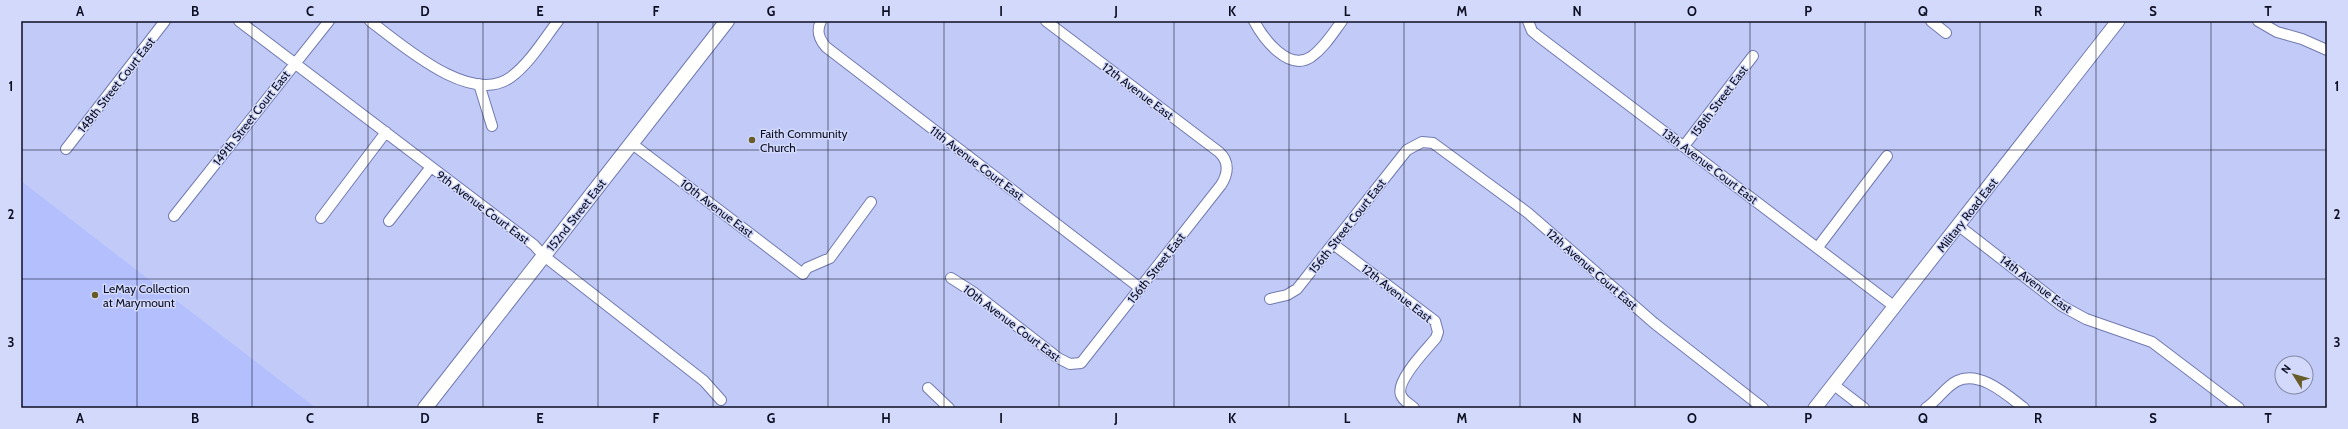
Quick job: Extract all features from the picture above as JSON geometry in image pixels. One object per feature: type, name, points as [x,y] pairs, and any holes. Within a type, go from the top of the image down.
[{"type":"main road","name":"152nd Street East","points":[[425,408],[726,21]]},
{"type":"street","name":"148th Street Court East","points":[[66,149],[165,21]]},
{"type":"street","name":"9th Avenue Court East","points":[[239,21],[534,245],[544,256],[704,381],[721,400]]},
{"type":"street","name":"149th Street Court East","points":[[174,216],[294,63],[329,21]]},
{"type":"street","points":[[370,21],[450,76],[479,84],[496,83],[511,77],[558,21]]},
{"type":"street","name":"11th Avenue Court East","points":[[821,21],[818,27],[819,34],[826,47],[1140,288]]},
{"type":"street","name":"12th Avenue East","points":[[1046,21],[1219,152],[1226,164]]},
{"type":"street","points":[[1254,21],[1265,38],[1280,53],[1300,60],[1310,58],[1316,53],[1342,21]]},
{"type":"street","name":"13th Avenue Court East","points":[[1528,21],[1538,36],[1818,247],[1895,307]]},
{"type":"street","points":[[1931,21],[1946,33]]},
{"type":"street","name":"Military Road East","points":[[1815,408],[2118,21]]},
{"type":"street","points":[[2258,21],[2277,32],[2302,39],[2327,50]]},
{"type":"street","name":"158th Street East","points":[[1684,146],[1753,56]]},
{"type":"street","points":[[479,84],[492,126]]},
{"type":"street","points":[[321,218],[386,132]]},
{"type":"street","name":"10th Avenue East","points":[[631,143],[803,274],[807,268],[830,258],[871,202]]},
{"type":"street","name":"12th Avenue Court East","points":[[1417,144],[1433,143],[1440,147],[1528,213],[1654,323],[1763,408]]},
{"type":"street","name":"156th Street Court East","points":[[1270,298],[1287,295],[1297,289],[1407,150],[1417,144]]},
{"type":"street","points":[[1818,247],[1887,156]]},
{"type":"street","name":"156th Street East","points":[[1074,364],[1080,362],[1090,353],[1221,185],[1227,174],[1226,164]]},
{"type":"street","points":[[389,221],[431,167]]},
{"type":"street","name":"14th Avenue East","points":[[1959,226],[2062,306],[2086,319],[2152,342],[2239,408]]},
{"type":"street","name":"12th Avenue East","points":[[1333,244],[1435,321],[1438,332],[1436,338],[1403,378],[1400,388],[1403,399],[1414,408]]},
{"type":"street","name":"10th Avenue Court East","points":[[951,278],[973,292],[1058,358],[1074,364]]},
{"type":"street","points":[[1926,408],[1952,384],[1966,379],[1993,386],[2024,408]]},
{"type":"street","points":[[1834,385],[1864,408]]},
{"type":"street","points":[[928,388],[949,408]]},
{"type":"shaded area","name":"LeMay Collection at Marymount","points":[[21,181],[316,408],[21,408]]},
{"type":"place","name":"Faith Community Church","points":[[752,140]]},
{"type":"place","name":"LeMay Collection at Marymount","points":[[95,295]]}]
